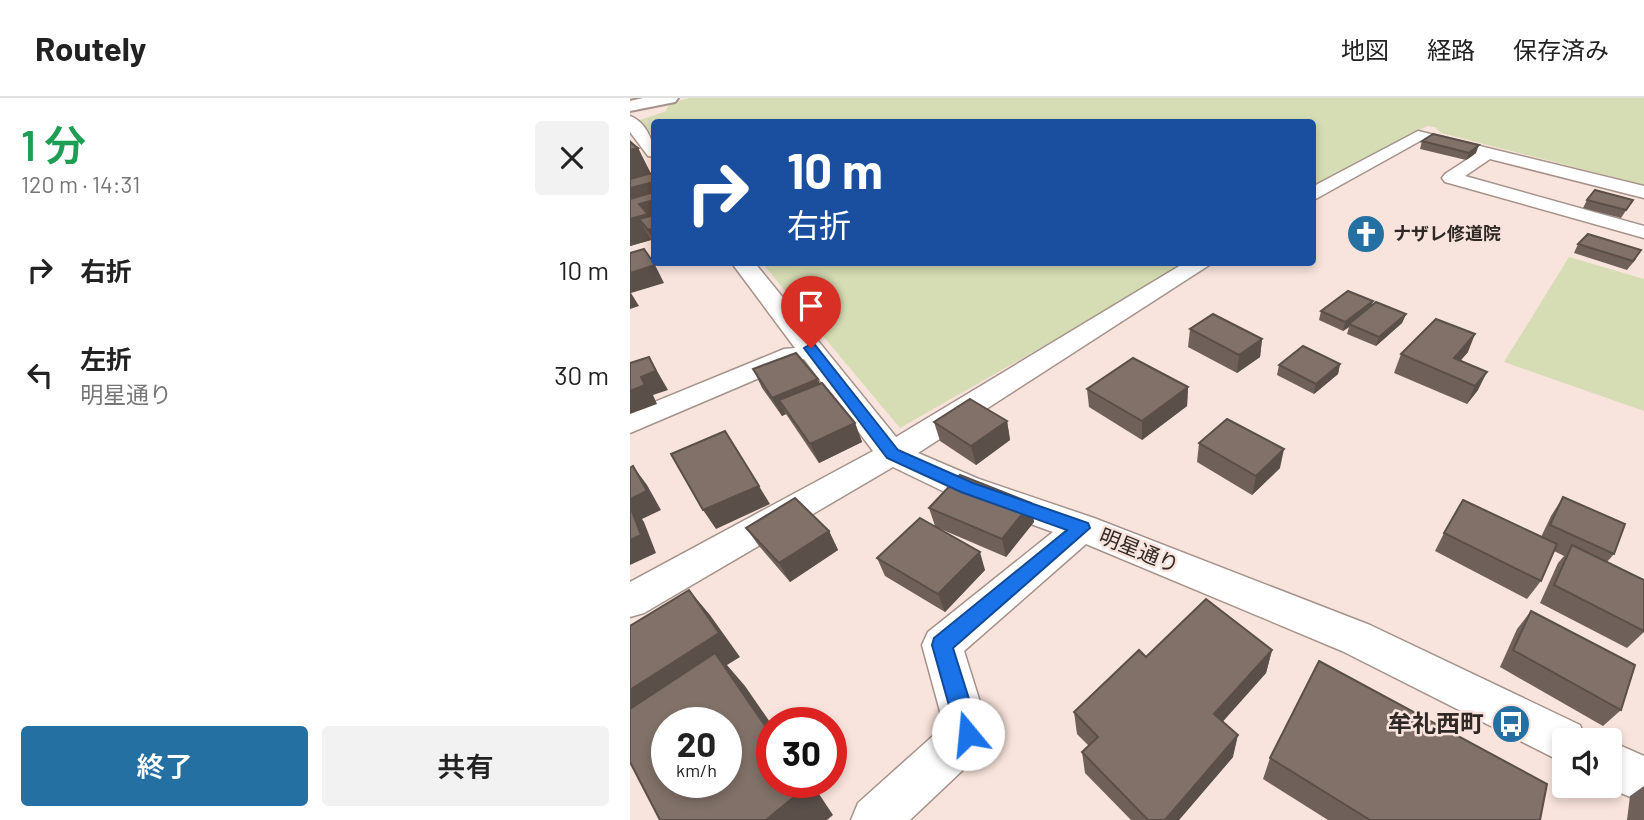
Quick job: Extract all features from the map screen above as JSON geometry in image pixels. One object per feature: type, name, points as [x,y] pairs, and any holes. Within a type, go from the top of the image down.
[{"type":"main road","points":[[630,106],[668,98]]},
{"type":"street","points":[[630,121],[651,148]]},
{"type":"street","points":[[1316,193],[1418,136],[1644,192]]},
{"type":"street","points":[[1488,153],[1451,178],[1644,232]]},
{"type":"street","name":"明星通り","points":[[745,266],[892,454],[967,488],[1082,528],[1356,638],[1552,735]]},
{"type":"street","points":[[630,601],[892,454],[1197,266]]},
{"type":"street","points":[[630,423],[811,348]]},
{"type":"street","points":[[875,820],[968,734],[942,645],[1082,528]]},
{"type":"street","points":[[1622,770],[1644,780]]},
{"type":"green space","points":[[690,98],[1644,98],[1644,185],[1441,133],[1435,127],[1427,126],[1316,189],[1316,119],[651,119],[651,133],[640,120],[666,111],[669,103]]},
{"type":"green space","points":[[1569,257],[1644,279],[1644,411],[1504,362]]},
{"type":"green space","points":[[765,266],[1184,266],[900,428]]},
{"type":"building","points":[[1433,134],[1479,145],[1469,153],[1422,141]]},
{"type":"building","points":[[630,142],[638,148],[630,150]]},
{"type":"building","points":[[651,173],[651,183],[630,188],[630,179]]},
{"type":"building","points":[[1595,190],[1633,200],[1626,210],[1587,200]]},
{"type":"building","points":[[651,192],[631,199],[630,197]]},
{"type":"building","points":[[651,193],[651,201],[639,204],[648,214],[630,219],[630,199]]},
{"type":"building","points":[[651,216],[651,229],[648,230],[639,219]]},
{"type":"building","points":[[1588,234],[1641,250],[1633,261],[1578,244]]},
{"type":"building","points":[[644,249],[652,266],[630,273],[630,253]]},
{"type":"building","points":[[1348,291],[1373,301],[1345,322],[1321,311]]},
{"type":"building","points":[[1376,302],[1406,314],[1379,337],[1349,324]]},
{"type":"building","points":[[1213,314],[1262,339],[1239,355],[1190,329]]},
{"type":"building","points":[[1436,319],[1475,334],[1454,358],[1487,372],[1475,386],[1401,354]]},
{"type":"building","points":[[1303,346],[1340,364],[1316,384],[1279,365]]},
{"type":"building","points":[[796,353],[818,379],[772,398],[753,369]]},
{"type":"building","points":[[649,357],[656,371],[641,377],[645,385],[630,391],[630,363]]},
{"type":"building","points":[[1133,358],[1188,387],[1142,421],[1087,389]]},
{"type":"building","points":[[822,383],[855,423],[810,444],[779,400]]},
{"type":"building","points":[[970,399],[1007,421],[971,446],[934,422]]},
{"type":"building","points":[[1227,419],[1284,449],[1256,476],[1199,443]]},
{"type":"building","points":[[725,431],[759,486],[703,510],[671,454]]},
{"type":"building","points":[[633,466],[647,491],[630,499],[630,468]]},
{"type":"building","points":[[960,475],[1031,503],[1002,539],[929,508]]},
{"type":"building","points":[[1563,497],[1625,524],[1614,554],[1550,525]]},
{"type":"building","points":[[795,498],[829,531],[779,563],[746,528]]},
{"type":"building","points":[[1463,500],[1557,544],[1541,581],[1444,533]]},
{"type":"building","points":[[630,506],[641,535],[630,540]]},
{"type":"building","points":[[920,518],[980,552],[938,594],[877,558]]},
{"type":"building","points":[[1572,545],[1644,580],[1644,631],[1554,585]]},
{"type":"building","points":[[689,590],[719,633],[630,690],[630,626]]},
{"type":"building","points":[[1206,599],[1272,650],[1214,714],[1238,735],[1165,820],[1148,820],[1082,752],[1098,737],[1074,712],[1139,650],[1146,657]]},
{"type":"building","points":[[1531,611],[1635,665],[1621,710],[1513,650]]},
{"type":"building","points":[[715,653],[756,713],[756,798],[793,798],[766,820],[660,820],[630,762],[630,709]]},
{"type":"building","points":[[1319,661],[1547,784],[1540,820],[1370,820],[1270,758]]},
{"type":"place","name":"ナザレ修道院","points":[[1366,234]]},
{"type":"place","name":"牟礼西町","points":[[1511,724]]},
{"type":"route","points":[[811,348],[892,454],[967,488],[1082,528],[942,645],[968,734]]}]
